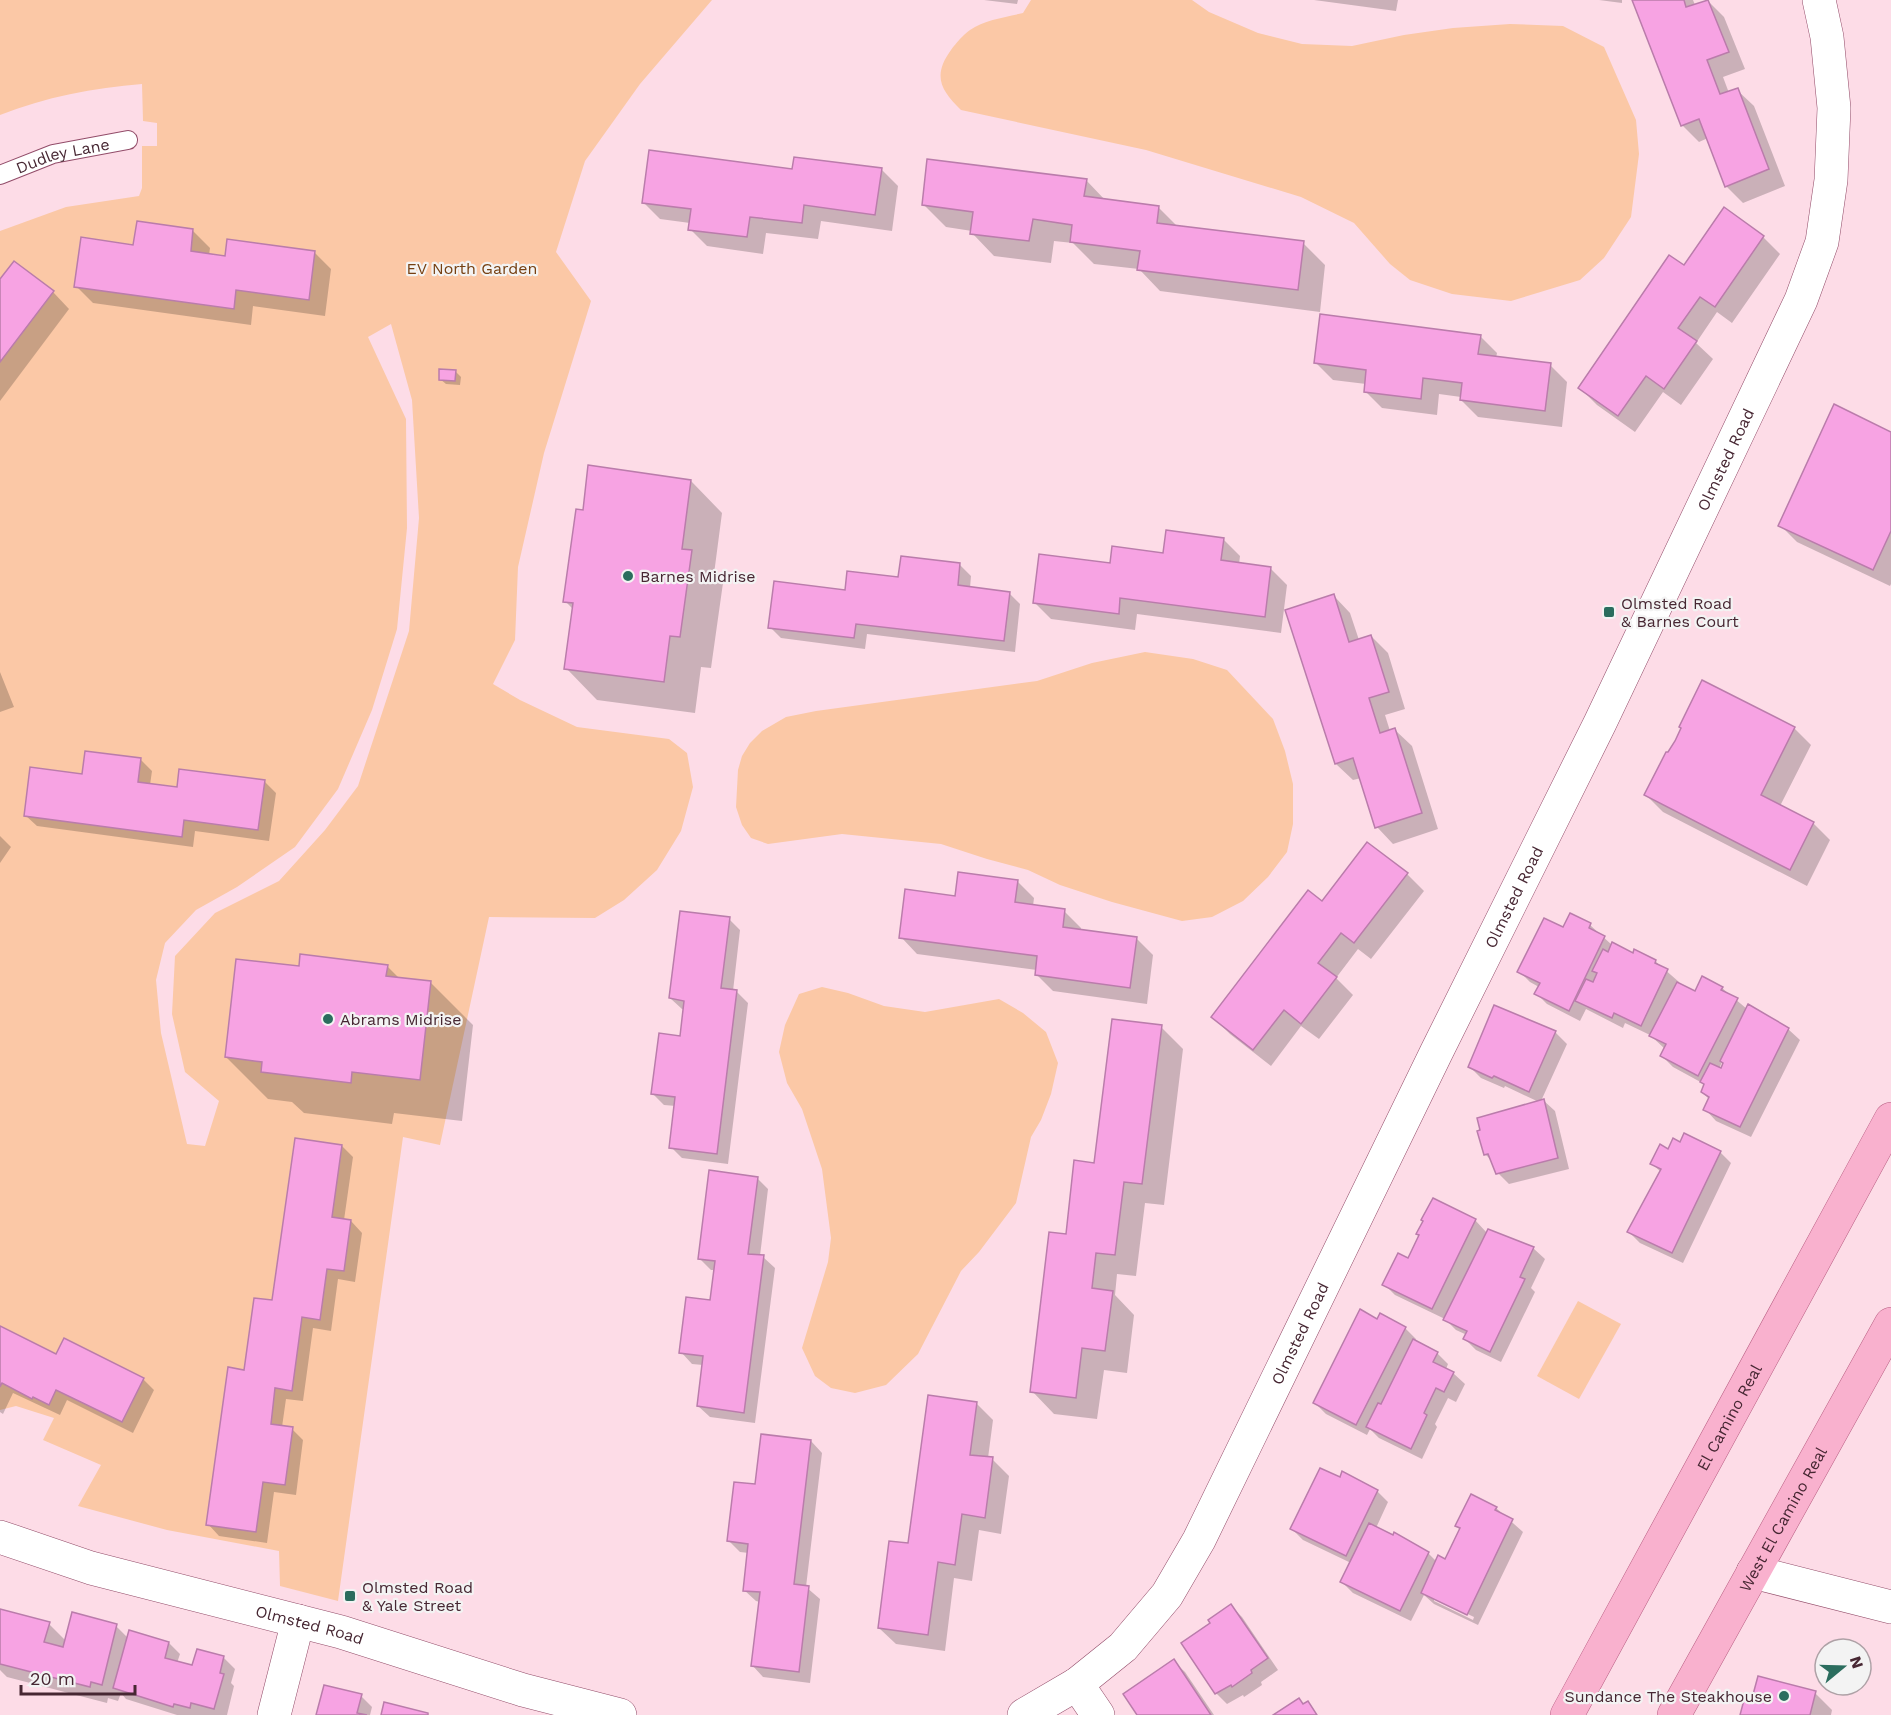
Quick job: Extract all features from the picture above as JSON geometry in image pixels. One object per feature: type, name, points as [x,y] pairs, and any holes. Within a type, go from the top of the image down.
[{"type":"main road","name":"El Camino Real","points":[[1568,1715],[1891,1119]]},
{"type":"main road","name":"West El Camino Real","points":[[1674,1715],[1891,1324]]},
{"type":"street","name":"Olmsted Road","points":[[1024,1715],[1077,1684],[1123,1647],[1167,1595],[1198,1540],[1603,717],[1801,300],[1822,242],[1831,180],[1834,108],[1827,37],[1819,0]]},
{"type":"street","name":"Olmsted Road","points":[[0,1537],[92,1568],[341,1632],[524,1690],[620,1715]]},
{"type":"street","points":[[1753,1572],[1891,1607]]},
{"type":"street","points":[[274,1715],[298,1621]]},
{"type":"street","points":[[1077,1684],[1098,1715]]},
{"type":"lane","name":"Dudley Lane","points":[[0,175],[53,153],[128,140]]},
{"type":"green space","name":"EV North Garden","points":[[0,0],[712,0],[640,84],[585,161],[556,252],[591,301],[544,453],[518,567],[515,640],[493,684],[520,700],[577,727],[669,739],[687,753],[693,787],[681,831],[657,870],[624,900],[595,918],[489,917],[440,1145],[403,1137],[338,1601],[280,1586],[279,1551],[167,1530],[78,1506],[101,1465],[43,1440],[54,1418],[16,1406],[0,1410],[0,231],[66,207],[139,196],[142,188],[142,146],[157,146],[157,123],[143,121],[142,84],[70,94],[0,115]],"holes":[[[391,324],[412,400],[419,518],[409,631],[358,786],[325,830],[279,881],[215,913],[175,956],[172,1014],[185,1072],[219,1101],[205,1146],[187,1144],[161,1033],[156,980],[165,943],[196,910],[237,887],[295,847],[338,789],[372,710],[397,629],[407,528],[406,419],[368,337]]]},
{"type":"green space","points":[[1031,0],[1192,0],[1209,12],[1258,33],[1302,44],[1352,46],[1453,28],[1510,24],[1563,26],[1604,47],[1636,120],[1639,154],[1631,217],[1604,258],[1580,280],[1511,301],[1452,294],[1410,280],[1390,264],[1354,223],[1301,197],[1146,150],[961,110],[948,96],[941,82],[945,59],[970,30],[988,21],[1023,13]]},
{"type":"green space","points":[[1145,652],[1193,659],[1227,670],[1273,719],[1285,751],[1293,784],[1293,824],[1287,852],[1268,877],[1243,901],[1212,917],[1182,921],[1112,902],[1060,885],[1028,870],[941,844],[842,834],[768,844],[751,838],[742,825],[736,807],[738,770],[742,756],[750,743],[762,731],[786,717],[1037,681],[1092,663]]},
{"type":"green space","points":[[822,987],[848,993],[884,1006],[925,1012],[999,999],[1023,1013],[1046,1032],[1058,1063],[1051,1094],[1041,1120],[1031,1137],[1016,1203],[979,1252],[961,1271],[918,1354],[886,1385],[855,1393],[831,1388],[815,1376],[802,1348],[828,1262],[831,1238],[822,1169],[802,1109],[787,1083],[779,1052],[785,1025],[799,994]]},
{"type":"green space","points":[[1578,1301],[1621,1324],[1579,1399],[1537,1376]]},
{"type":"building","points":[[1632,0],[1684,0],[1686,7],[1708,0],[1729,52],[1707,60],[1720,94],[1738,88],[1769,169],[1725,187],[1699,119],[1681,126]]},
{"type":"building","points":[[649,150],[792,169],[794,157],[882,168],[875,215],[804,205],[802,223],[750,217],[747,237],[688,230],[691,209],[642,203]]},
{"type":"building","points":[[927,159],[1087,179],[1084,196],[1159,206],[1157,223],[1304,241],[1298,290],[1137,270],[1140,251],[1070,242],[1072,225],[1033,219],[1029,241],[970,234],[973,212],[922,205]]},
{"type":"building","points":[[1724,207],[1764,236],[1715,307],[1700,297],[1678,328],[1697,341],[1664,389],[1646,376],[1618,416],[1578,388],[1669,255],[1684,265]]},
{"type":"building","points":[[137,221],[193,229],[191,251],[225,256],[227,239],[315,251],[309,300],[236,290],[234,309],[74,287],[81,237],[133,245]]},
{"type":"building","points":[[14,261],[54,291],[0,362],[0,279]]},
{"type":"building","points":[[1320,314],[1481,335],[1478,354],[1551,363],[1545,411],[1460,400],[1462,383],[1423,378],[1421,399],[1364,392],[1366,370],[1314,363]]},
{"type":"building","points":[[439,369],[456,370],[455,381],[439,380]]},
{"type":"building","points":[[1834,404],[1891,432],[1891,531],[1873,570],[1778,526]]},
{"type":"building","name":"Barnes Midrise","points":[[588,465],[691,480],[682,549],[692,550],[680,637],[670,636],[664,682],[564,669],[573,603],[563,602],[576,509],[583,510]]},
{"type":"building","points":[[1166,530],[1224,538],[1221,560],[1271,567],[1265,617],[1120,598],[1119,614],[1033,603],[1039,554],[1110,563],[1112,546],[1163,553]]},
{"type":"building","points":[[901,556],[960,563],[958,585],[1010,592],[1004,641],[856,624],[854,638],[768,628],[774,581],[845,590],[847,571],[898,577]]},
{"type":"building","points":[[1334,594],[1349,642],[1371,635],[1389,692],[1369,698],[1380,733],[1395,728],[1422,813],[1375,828],[1353,758],[1335,764],[1285,610]]},
{"type":"building","points":[[1702,680],[1795,727],[1761,795],[1814,822],[1790,870],[1644,795],[1666,752],[1675,741],[1681,728],[1679,727]]},
{"type":"building","points":[[85,751],[141,758],[138,782],[177,787],[179,769],[265,780],[258,830],[184,820],[182,837],[24,816],[30,767],[82,774]]},
{"type":"building","points":[[1367,842],[1408,873],[1354,943],[1341,933],[1318,963],[1337,977],[1301,1024],[1284,1010],[1253,1050],[1211,1017],[1308,890],[1322,901]]},
{"type":"building","points":[[958,872],[1018,880],[1015,902],[1065,909],[1063,927],[1137,937],[1130,988],[1035,975],[1037,956],[899,938],[905,889],[955,896]]},
{"type":"building","points":[[680,911],[730,917],[721,988],[737,990],[717,1154],[669,1148],[675,1097],[651,1094],[659,1033],[680,1036],[684,1001],[669,998]]},
{"type":"building","points":[[1570,913],[1591,923],[1589,928],[1605,936],[1569,1011],[1534,994],[1540,983],[1517,972],[1544,918],[1563,927]]},
{"type":"building","points":[[1612,942],[1633,953],[1634,949],[1668,969],[1641,1026],[1614,1013],[1612,1018],[1575,1001],[1586,979],[1593,982],[1597,973],[1592,971],[1603,949],[1608,952]]},
{"type":"building","name":"Abrams Midrise","points":[[300,954],[388,965],[386,976],[431,981],[420,1080],[352,1072],[351,1083],[261,1072],[262,1062],[225,1057],[236,959],[299,966]]},
{"type":"building","points":[[1702,976],[1723,987],[1721,990],[1738,998],[1698,1076],[1660,1056],[1666,1044],[1649,1036],[1677,982],[1695,991]]},
{"type":"building","points":[[1748,1004],[1789,1028],[1740,1127],[1703,1110],[1709,1097],[1701,1092],[1704,1084],[1700,1082],[1710,1063],[1721,1068],[1723,1063],[1720,1061]]},
{"type":"building","points":[[1494,1005],[1556,1031],[1529,1092],[1468,1067]]},
{"type":"building","points":[[1112,1019],[1162,1025],[1142,1184],[1124,1182],[1115,1255],[1096,1253],[1092,1288],[1113,1291],[1105,1351],[1082,1348],[1076,1398],[1030,1392],[1049,1232],[1066,1234],[1074,1160],[1094,1163]]},
{"type":"building","points":[[1544,1099],[1558,1158],[1496,1174],[1488,1154],[1484,1155],[1477,1131],[1480,1130],[1477,1118]]},
{"type":"building","points":[[1684,1133],[1721,1151],[1672,1253],[1627,1232],[1661,1169],[1650,1164],[1660,1144],[1668,1149],[1673,1138],[1680,1142]]},
{"type":"building","points":[[295,1138],[342,1145],[332,1217],[351,1220],[344,1271],[327,1269],[320,1320],[302,1317],[292,1391],[275,1388],[271,1424],[293,1427],[285,1485],[263,1482],[256,1532],[206,1525],[228,1367],[244,1370],[254,1298],[272,1300]]},
{"type":"building","points":[[709,1170],[758,1177],[748,1254],[764,1255],[744,1413],[697,1406],[703,1356],[679,1353],[686,1297],[710,1300],[715,1261],[698,1259]]},
{"type":"building","points":[[1433,1198],[1476,1219],[1432,1309],[1382,1285],[1398,1253],[1408,1258],[1419,1235],[1416,1234],[1423,1221],[1421,1220]]},
{"type":"building","points":[[1488,1229],[1534,1247],[1520,1277],[1525,1279],[1490,1352],[1463,1339],[1467,1331],[1443,1320]]},
{"type":"building","points":[[1360,1309],[1377,1319],[1380,1313],[1406,1327],[1356,1425],[1313,1403]]},
{"type":"building","points":[[0,1326],[56,1354],[64,1338],[144,1378],[122,1422],[56,1390],[49,1405],[2,1383],[0,1387]]},
{"type":"building","points":[[1413,1339],[1438,1352],[1433,1362],[1454,1372],[1444,1392],[1436,1388],[1424,1413],[1427,1415],[1411,1449],[1366,1427],[1378,1403],[1381,1404]]},
{"type":"building","points":[[928,1395],[977,1402],[970,1455],[993,1457],[985,1518],[962,1514],[955,1565],[938,1562],[928,1635],[878,1628],[889,1541],[908,1543]]},
{"type":"building","points":[[761,1434],[811,1440],[794,1584],[809,1586],[799,1672],[751,1666],[760,1592],[743,1591],[748,1544],[727,1541],[734,1482],[755,1484]]},
{"type":"building","points":[[1320,1468],[1340,1477],[1342,1471],[1378,1490],[1346,1556],[1290,1529]]},
{"type":"building","points":[[1471,1494],[1497,1507],[1495,1510],[1513,1519],[1467,1615],[1421,1593],[1438,1555],[1445,1559],[1460,1528],[1455,1526]]},
{"type":"building","points":[[1369,1523],[1393,1535],[1394,1532],[1429,1552],[1400,1611],[1340,1582]]},
{"type":"building","points":[[1231,1604],[1268,1658],[1232,1687],[1231,1685],[1215,1694],[1181,1643],[1210,1623],[1208,1620]]},
{"type":"building","points":[[0,1609],[50,1622],[44,1642],[63,1647],[72,1612],[117,1624],[102,1685],[91,1682],[90,1687],[0,1664]]},
{"type":"building","points":[[129,1630],[169,1642],[165,1658],[192,1665],[197,1649],[224,1656],[220,1673],[224,1674],[214,1709],[191,1703],[190,1708],[174,1704],[173,1707],[113,1688]]},
{"type":"building","points":[[1174,1659],[1211,1715],[1137,1715],[1123,1694]]},
{"type":"building","name":"Sundance The Steakhouse","points":[[1758,1676],[1813,1690],[1814,1697],[1810,1715],[1740,1715],[1744,1700],[1751,1702]]},
{"type":"building","points":[[324,1685],[362,1694],[357,1713],[367,1715],[316,1715]]},
{"type":"building","points":[[1299,1698],[1303,1704],[1308,1701],[1317,1715],[1273,1715]]},
{"type":"building","points":[[384,1702],[428,1713],[428,1715],[381,1715]]},
{"type":"place","name":"Barnes Midrise","points":[[628,576]]},
{"type":"place","name":"Olmsted Road & Barnes Court","points":[[1609,612]]},
{"type":"place","name":"Abrams Midrise","points":[[328,1019]]},
{"type":"place","name":"Olmsted Road & Yale Street","points":[[350,1596]]},
{"type":"place","name":"Sundance The Steakhouse","points":[[1784,1696]]}]
